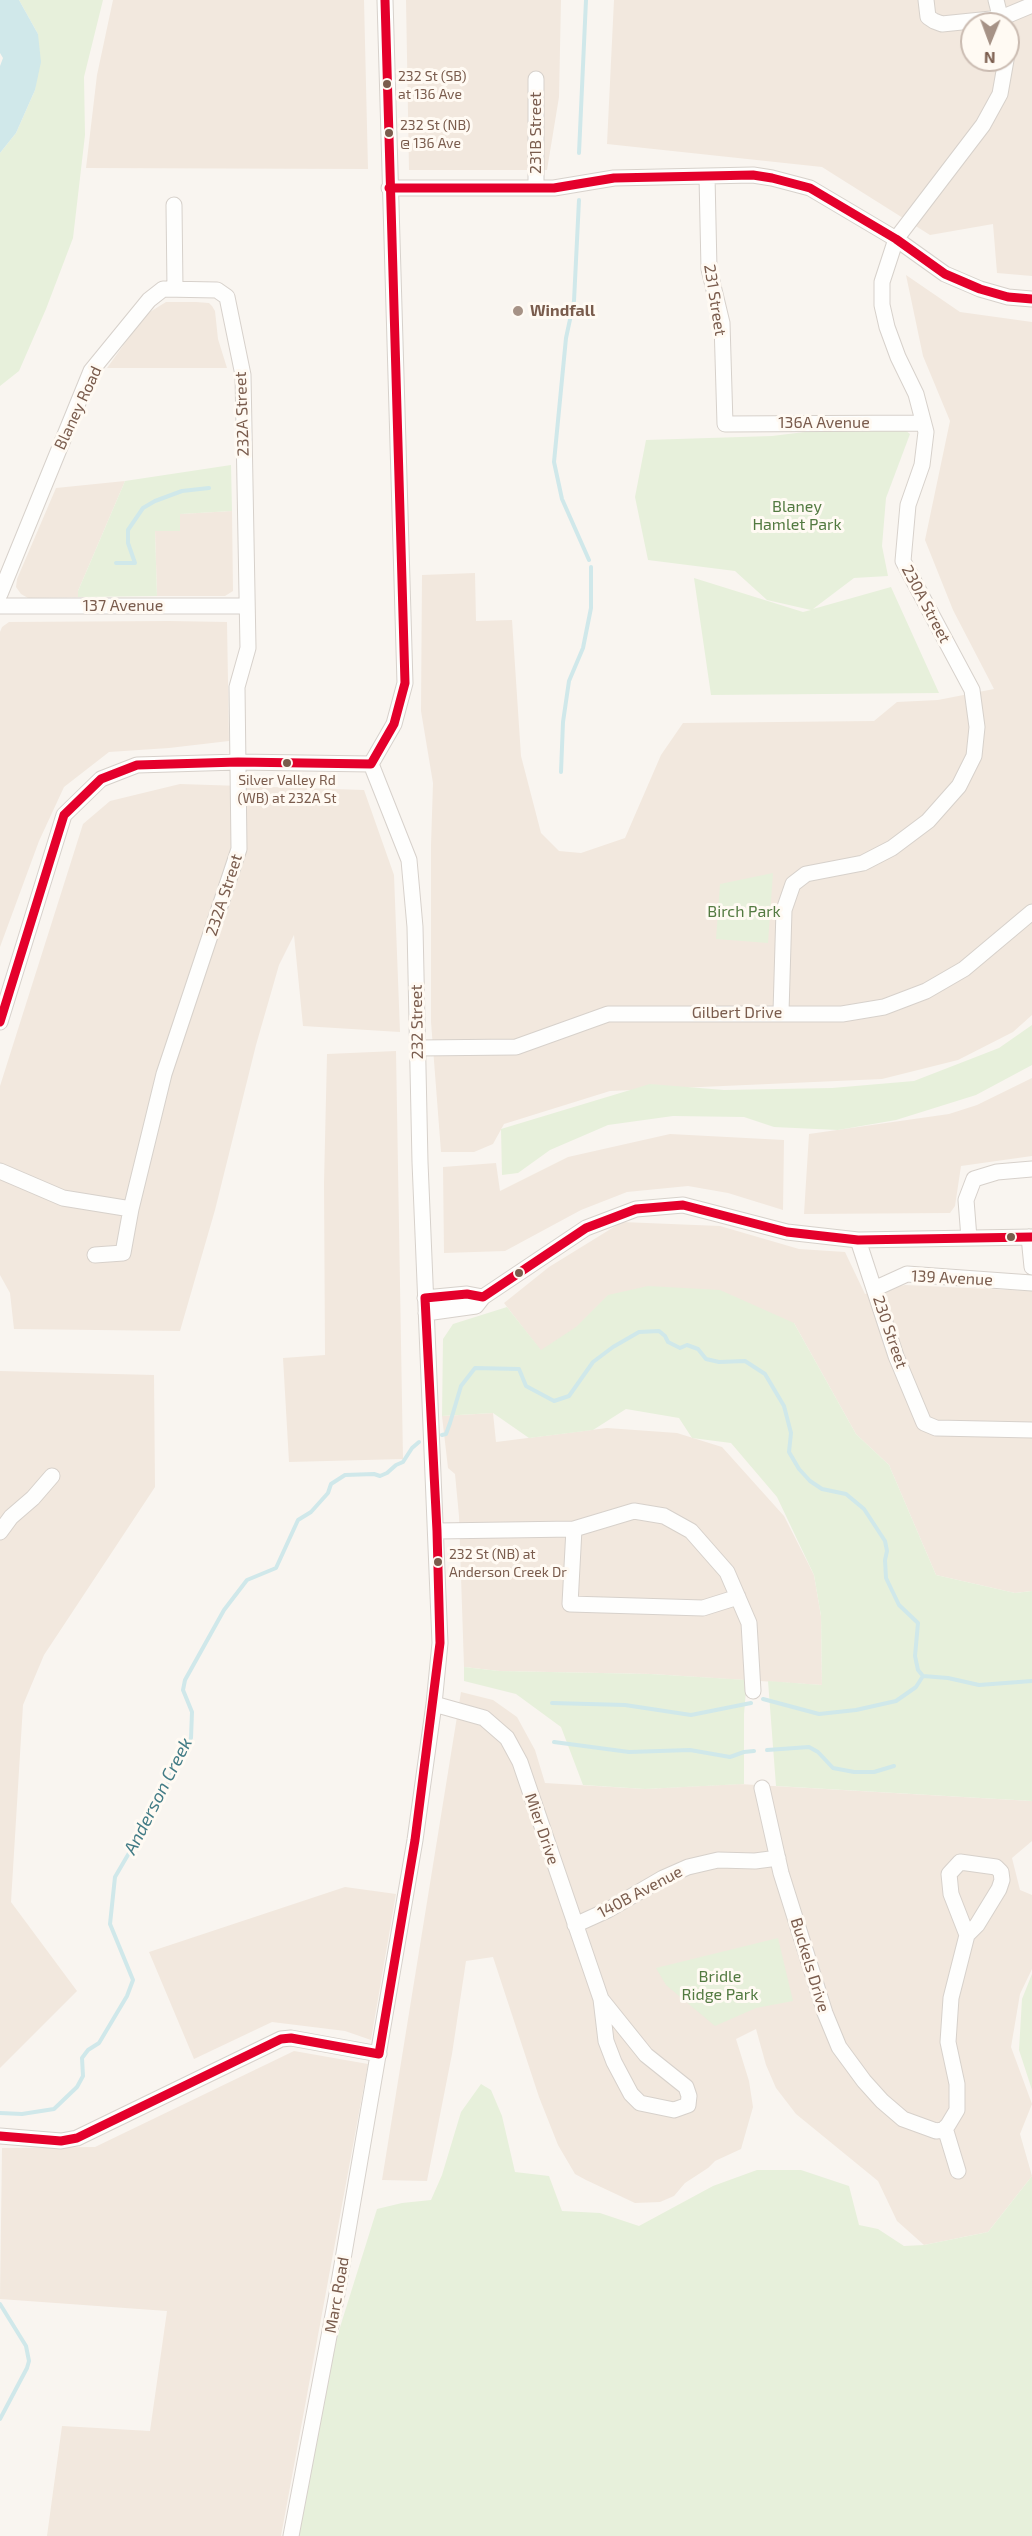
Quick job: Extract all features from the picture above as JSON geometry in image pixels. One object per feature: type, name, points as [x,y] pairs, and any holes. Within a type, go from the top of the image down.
[{"type":"street","points":[[0,1022],[64,815],[101,779],[137,765],[238,762],[371,764],[394,724],[405,683],[385,0]]},
{"type":"street","points":[[926,0],[928,17],[933,21],[942,24],[960,23]]},
{"type":"street","points":[[1018,12],[1032,5]]},
{"type":"street","name":"230A Street","points":[[781,1012],[784,910],[793,884],[806,874],[863,863],[892,848],[935,812],[958,786],[974,756],[977,727],[972,690],[903,561],[908,505],[922,465],[926,432],[916,394],[898,357],[882,305],[882,282],[896,239],[983,125],[1000,94],[1004,72]]},
{"type":"street","name":"231B Street","points":[[536,79],[536,188]]},
{"type":"street","points":[[389,188],[536,188],[568,186],[614,178],[753,175],[792,182],[810,188],[896,239],[945,274],[999,295],[1032,298]]},
{"type":"street","name":"231 Street","points":[[707,176],[709,269],[722,323],[725,423]]},
{"type":"street","points":[[174,205],[176,289]]},
{"type":"street","name":"Blaney Road","points":[[0,594],[92,371],[149,300],[163,289],[217,290]]},
{"type":"street","name":"232A Street","points":[[95,1255],[123,1253],[131,1209],[164,1074],[239,849],[237,687],[247,654],[243,375],[226,297],[217,290]]},
{"type":"street","name":"136A Avenue","points":[[725,423],[923,423]]},
{"type":"street","name":"137 Avenue","points":[[0,606],[247,606]]},
{"type":"street","name":"232 Street","points":[[371,764],[409,860],[415,927],[426,1306],[440,1643],[415,1840],[379,2054]]},
{"type":"street","name":"Gilbert Drive","points":[[418,1048],[516,1047],[608,1014],[781,1012],[842,1014],[884,1007],[926,991],[964,969],[1032,912]]},
{"type":"street","points":[[969,1238],[966,1200],[974,1179],[991,1173],[1032,1169]]},
{"type":"street","points":[[0,1171],[63,1198],[131,1209]]},
{"type":"street","points":[[426,1306],[477,1306],[483,1297],[586,1228],[636,1209],[683,1205],[787,1232],[858,1240],[1030,1237],[1032,1267]]},
{"type":"street","name":"230 Street","points":[[858,1240],[896,1356],[924,1423],[936,1428],[1032,1430]]},
{"type":"street","name":"139 Avenue","points":[[874,1289],[907,1274],[1032,1283]]},
{"type":"street","points":[[0,1532],[11,1517],[33,1498],[52,1476]]},
{"type":"street","points":[[437,1531],[574,1529],[634,1511],[664,1516],[691,1531],[727,1572],[749,1623],[753,1691]]},
{"type":"street","points":[[574,1529],[570,1604],[703,1608],[738,1597]]},
{"type":"street","name":"Mier Drive","points":[[434,1704],[484,1718],[500,1729],[507,1738],[520,1762],[602,1999],[609,2052],[636,2100],[644,2105],[674,2110],[688,2105],[689,2096],[686,2087],[646,2055],[602,1999]]},
{"type":"street","name":"Buckels Drive","points":[[762,1788],[778,1857],[825,2013],[839,2047],[864,2081],[903,2119],[936,2131],[945,2128]]},
{"type":"street","name":"140B Avenue","points":[[575,1925],[688,1867],[718,1860],[755,1861],[778,1857]]},
{"type":"street","points":[[958,2171],[945,2128],[953,2118],[959,2101],[948,2042],[949,2020],[956,1976],[967,1935],[977,1925],[999,1889],[1001,1872],[996,1866],[960,1862],[949,1874],[951,1894],[967,1935]]},
{"type":"street","points":[[0,2136],[62,2141],[77,2138],[281,2039],[291,2038],[379,2054]]},
{"type":"street","name":"Marc Road","points":[[291,2536],[379,2054]]},
{"type":"shaded area","points":[[113,0],[364,0],[368,169],[86,168],[97,75]]},
{"type":"shaded area","points":[[406,0],[561,0],[559,97],[547,170],[409,170]]},
{"type":"shaded area","points":[[614,0],[1032,0],[1032,276],[997,273],[993,224],[930,235],[822,167],[607,144]]},
{"type":"shaded area","points":[[906,275],[960,312],[1032,322],[1032,1015],[1013,1032],[958,1060],[882,1079],[610,1091],[504,1124],[493,1144],[474,1152],[441,1152],[431,1022],[433,783],[421,711],[422,575],[475,573],[476,621],[512,620],[521,756],[541,833],[559,851],[581,853],[625,838],[661,755],[683,723],[874,721],[897,702],[938,700],[994,689],[953,610],[925,540],[950,421],[923,356]]},
{"type":"shaded area","points":[[166,302],[209,303],[212,306],[215,311],[218,339],[227,368],[107,368],[145,315]]},
{"type":"shaded area","points":[[125,481],[78,591],[78,597],[28,598],[21,594],[16,587],[17,579],[56,488]]},
{"type":"shaded area","points":[[232,511],[233,591],[225,596],[157,596],[155,531],[179,531],[179,514]]},
{"type":"shaded area","points":[[9,622],[227,622],[229,741],[109,752],[64,787],[39,841],[0,947],[0,632],[2,627]]},
{"type":"shaded area","points":[[180,784],[364,790],[394,875],[400,1032],[303,1026],[294,935],[279,965],[256,1045],[215,1210],[180,1331],[14,1329],[10,1293],[0,1275],[0,1086],[83,824],[110,801]]},
{"type":"shaded area","points":[[396,1051],[403,1459],[289,1462],[283,1358],[325,1355],[324,1183],[327,1054]]},
{"type":"shaded area","points":[[1032,1078],[1032,1156],[961,1166],[955,1206],[950,1213],[804,1214],[809,1134],[949,1114],[977,1105]]},
{"type":"shaded area","points":[[670,1134],[784,1140],[783,1210],[728,1193],[688,1186],[627,1192],[581,1210],[505,1251],[444,1253],[443,1167],[496,1163],[500,1191],[568,1157]]},
{"type":"shaded area","points":[[622,1222],[720,1226],[799,1249],[845,1252],[865,1294],[905,1285],[1032,1291],[1032,1591],[1015,1593],[936,1575],[889,1465],[856,1434],[794,1323],[582,1324],[541,1351],[504,1303],[549,1267]]},
{"type":"shaded area","points":[[0,1371],[154,1375],[155,1487],[44,1655],[23,1705],[11,1902],[77,1991],[0,2068]]},
{"type":"shaded area","points":[[493,1413],[496,1442],[607,1428],[677,1433],[722,1447],[784,1516],[814,1575],[821,1616],[822,1685],[651,1674],[499,1671],[464,1667],[459,1516],[455,1474],[448,1468],[442,1416]]},
{"type":"shaded area","points":[[461,1692],[493,1700],[517,1717],[535,1750],[545,1783],[645,1789],[739,1784],[1032,1801],[1032,1841],[1012,1858],[1020,1890],[1032,1895],[1032,1969],[1020,1994],[1011,2047],[1032,2104],[1020,2134],[1032,2176],[988,2232],[924,2245],[897,2221],[878,2181],[796,2114],[776,2088],[766,2065],[756,2029],[736,2039],[749,2081],[753,2107],[741,2149],[715,2161],[685,2183],[674,2196],[660,2202],[635,2203],[575,2174],[558,2145],[539,2097],[493,1957],[466,1961],[452,2054],[427,2181],[382,2180]]},
{"type":"shaded area","points":[[345,1887],[396,1894],[371,2040],[345,2031],[272,2022],[194,2059],[149,1952]]},
{"type":"shaded area","points":[[294,2051],[368,2064],[281,2536],[47,2536],[62,2426],[150,2431],[167,2311],[0,2299],[2,2148],[95,2147]]},
{"type":"green space","points":[[19,0],[103,0],[84,77],[85,135],[73,238],[19,371],[0,386],[0,153],[16,133],[35,90],[38,34]]},
{"type":"green space","name":"Blaney Hamlet Park","points":[[894,421],[910,434],[886,498],[882,546],[888,576],[854,578],[813,609],[891,587],[939,693],[711,695],[694,578],[803,612],[811,610],[767,600],[735,571],[648,560],[635,497],[646,440],[772,436]]},
{"type":"green space","points":[[231,465],[232,511],[180,514],[180,531],[155,531],[157,596],[78,597],[78,591],[125,481]]},
{"type":"green space","name":"Birch Park","points":[[773,873],[768,943],[716,939],[720,884]]},
{"type":"green space","points":[[1032,1025],[1032,1065],[976,1095],[896,1120],[838,1130],[774,1127],[744,1117],[673,1116],[608,1125],[550,1150],[518,1173],[502,1175],[501,1129],[650,1084],[724,1090],[832,1088],[914,1081],[999,1048]]},
{"type":"green space","points":[[648,1286],[720,1290],[794,1323],[856,1434],[889,1465],[936,1575],[1015,1593],[1032,1591],[1032,1801],[776,1786],[768,1681],[822,1685],[821,1616],[814,1575],[777,1497],[731,1443],[692,1438],[679,1418],[626,1409],[593,1430],[529,1438],[493,1413],[442,1416],[443,1339],[453,1324],[507,1307],[541,1350],[576,1327],[608,1295]]},
{"type":"green space","points":[[464,1667],[499,1671],[651,1674],[747,1680],[744,1714],[744,1784],[645,1789],[583,1785],[561,1727],[516,1694],[464,1681]]},
{"type":"green space","name":"Bridle Ridge Park","points":[[778,1938],[793,2001],[756,2008],[715,2026],[666,1985],[656,1968]]},
{"type":"green space","points":[[1032,1974],[1032,2090],[1019,2050],[1022,1999]]},
{"type":"green space","points":[[481,2084],[491,2090],[502,2116],[515,2172],[549,2176],[562,2211],[600,2213],[639,2226],[713,2186],[757,2170],[801,2170],[849,2186],[859,2225],[878,2229],[904,2246],[924,2245],[988,2232],[1032,2176],[1032,2536],[291,2536],[316,2404],[377,2209],[402,2203],[431,2200],[442,2175],[461,2112]]},
{"type":"water","points":[[0,0],[19,0],[38,34],[41,62],[35,90],[16,133],[0,153],[0,66],[3,58],[0,53]]},
{"type":"waterway","points":[[579,153],[586,0]]},
{"type":"waterway","points":[[579,200],[574,301],[566,338],[554,462],[562,499],[589,560]]},
{"type":"waterway","points":[[116,563],[135,563],[128,543],[128,530],[143,508],[182,491],[209,488]]},
{"type":"waterway","points":[[561,772],[563,722],[569,681],[583,648],[591,608],[591,567]]},
{"type":"waterway","name":"Anderson Creek","points":[[442,1435],[446,1434],[461,1386],[475,1368],[519,1369],[526,1386],[554,1401],[569,1396],[593,1362],[639,1332],[659,1331],[668,1342],[680,1348],[687,1345],[698,1349],[706,1359],[719,1362],[745,1361],[765,1374],[784,1406],[791,1433],[789,1452],[799,1469],[810,1481],[822,1489],[846,1494],[864,1509],[885,1541],[886,1578],[899,1605],[918,1623],[915,1656],[918,1670],[923,1676],[948,1678],[979,1685],[1032,1681]]},
{"type":"waterway","name":"Anderson Creek","points":[[0,2113],[22,2114],[54,2109],[77,2087],[83,2076],[82,2058],[88,2050],[99,2043],[127,1996],[133,1980],[110,1924],[115,1877],[160,1800],[179,1757],[191,1738],[192,1712],[183,1690],[185,1680],[224,1610],[247,1580],[276,1568],[298,1520],[311,1512],[328,1493],[331,1484],[345,1475],[374,1474],[380,1476],[387,1473],[403,1462],[419,1442]]},
{"type":"waterway","points":[[763,1699],[819,1714],[856,1710],[896,1701],[916,1687],[923,1676]]},
{"type":"waterway","points":[[552,1703],[625,1705],[691,1715],[751,1703]]},
{"type":"waterway","points":[[554,1742],[629,1752],[690,1750],[730,1757],[754,1751]]},
{"type":"waterway","points":[[767,1750],[809,1747],[818,1752],[833,1768],[854,1772],[874,1772],[894,1766]]},
{"type":"waterway","name":"Anderson Creek","points":[[0,2304],[26,2346],[29,2361],[0,2419]]},
{"type":"transit line","points":[[0,1022],[64,815],[101,779],[137,765],[238,762],[371,764],[394,724],[405,683],[385,0]]},
{"type":"transit line","points":[[389,188],[554,188],[614,178],[753,175],[772,178],[810,188],[896,239],[945,274],[980,289],[1008,297],[1032,299]]},
{"type":"transit line","points":[[0,2136],[61,2141],[77,2138],[281,2039],[291,2038],[379,2054],[415,1840],[440,1643],[437,1531],[425,1298],[467,1294],[483,1297],[586,1228],[636,1209],[683,1205],[787,1232],[858,1240],[1032,1237]]},
{"type":"place","name":"232 St (SB) at 136 Ave","points":[[387,84]]},
{"type":"place","name":"232 St (NB) @ 136 Ave","points":[[389,133]]},
{"type":"place","name":"Windfall","points":[[518,311]]},
{"type":"place","name":"Silver Valley Rd (WB) at 232A St","points":[[287,763]]},
{"type":"place","name":"232 St (NB) at Anderson Creek Dr","points":[[438,1562]]}]
